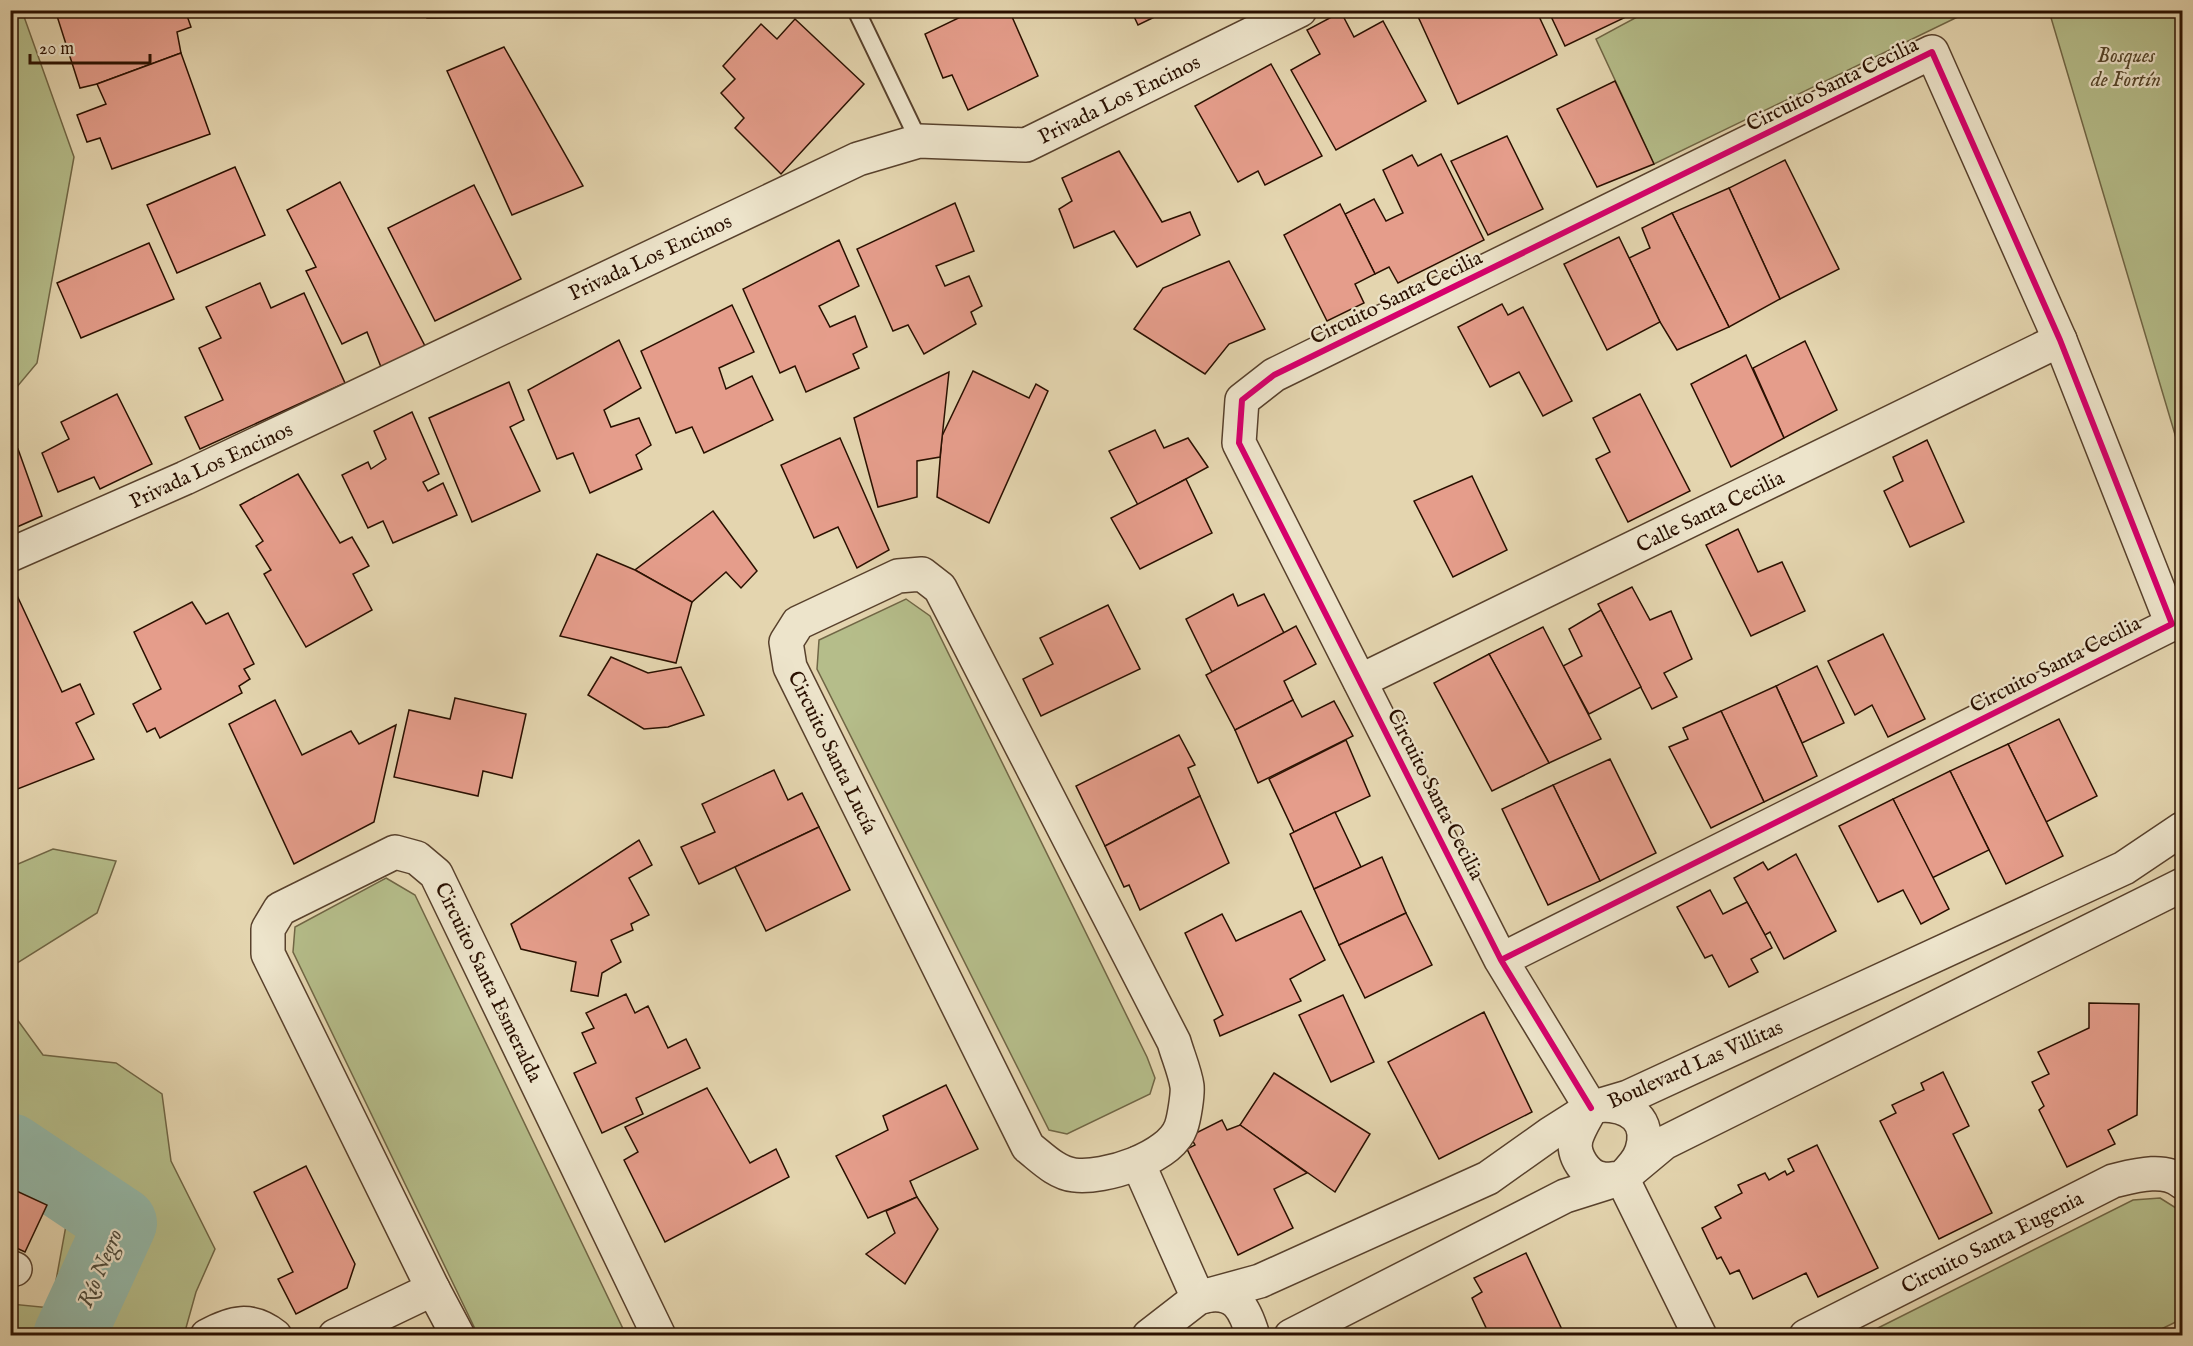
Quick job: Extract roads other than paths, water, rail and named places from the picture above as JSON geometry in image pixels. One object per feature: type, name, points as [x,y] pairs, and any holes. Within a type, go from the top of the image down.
[{"type":"street","name":"Privada Los Encinos","points":[[10,555],[185,478],[858,159],[919,141],[1026,145],[1300,10]]},
{"type":"street","name":"Circuito Santa Cecilia","points":[[1501,960],[2172,624],[2060,340],[1932,52],[1274,375],[1242,400],[1239,443],[1501,960],[1591,1108]]},
{"type":"street","name":"Calle Santa Cecilia","points":[[1360,681],[2060,340]]},
{"type":"street","name":"Circuito Santa Lucía","points":[[922,574],[940,588],[1174,1042],[1188,1088],[1181,1128],[1166,1148],[1138,1163],[1104,1173],[1072,1175],[1052,1167],[1028,1147],[790,667],[786,642],[798,623],[898,576],[922,574]]},
{"type":"street","name":"Boulevard Las Villitas","points":[[1149,1335],[1198,1298],[1260,1281],[1488,1178],[1591,1108],[1628,1097],[2113,873],[2182,829]]},
{"type":"street","name":"Circuito Santa Esmeralda","points":[[458,1335],[433,1289],[268,954],[268,929],[280,909],[395,852],[417,858],[436,874],[659,1335]]},
{"type":"street","points":[[1291,1335],[1565,1196],[1622,1178],[1664,1143],[2182,885]]},
{"type":"street","points":[[1613,1105],[1627,1109],[1639,1118],[1643,1128],[1642,1151],[1622,1178],[1601,1179],[1589,1173],[1579,1159],[1575,1149],[1575,1140],[1591,1108],[1613,1105]]},
{"type":"street","points":[[1138,1163],[1198,1298]]},
{"type":"street","name":"Circuito Santa Eugenia","points":[[1806,1335],[2113,1181],[2144,1174],[2175,1176],[2182,1182]]},
{"type":"street","points":[[1622,1178],[1700,1335]]},
{"type":"street","points":[[335,1335],[433,1289]]},
{"type":"street","points":[[1179,1335],[1186,1310],[1198,1298],[1212,1294],[1225,1295],[1238,1301],[1253,1335]]},
{"type":"street","points":[[207,1335],[224,1326],[243,1323],[262,1326],[275,1335]]},
{"type":"lane","points":[[856,10],[919,141]]},
{"type":"waterway","name":"Río Negro","points":[[10,1149],[121,1223],[69,1336]]},
{"type":"park label","name":"Bosques de Fortín","points":[[2126,67]]}]
